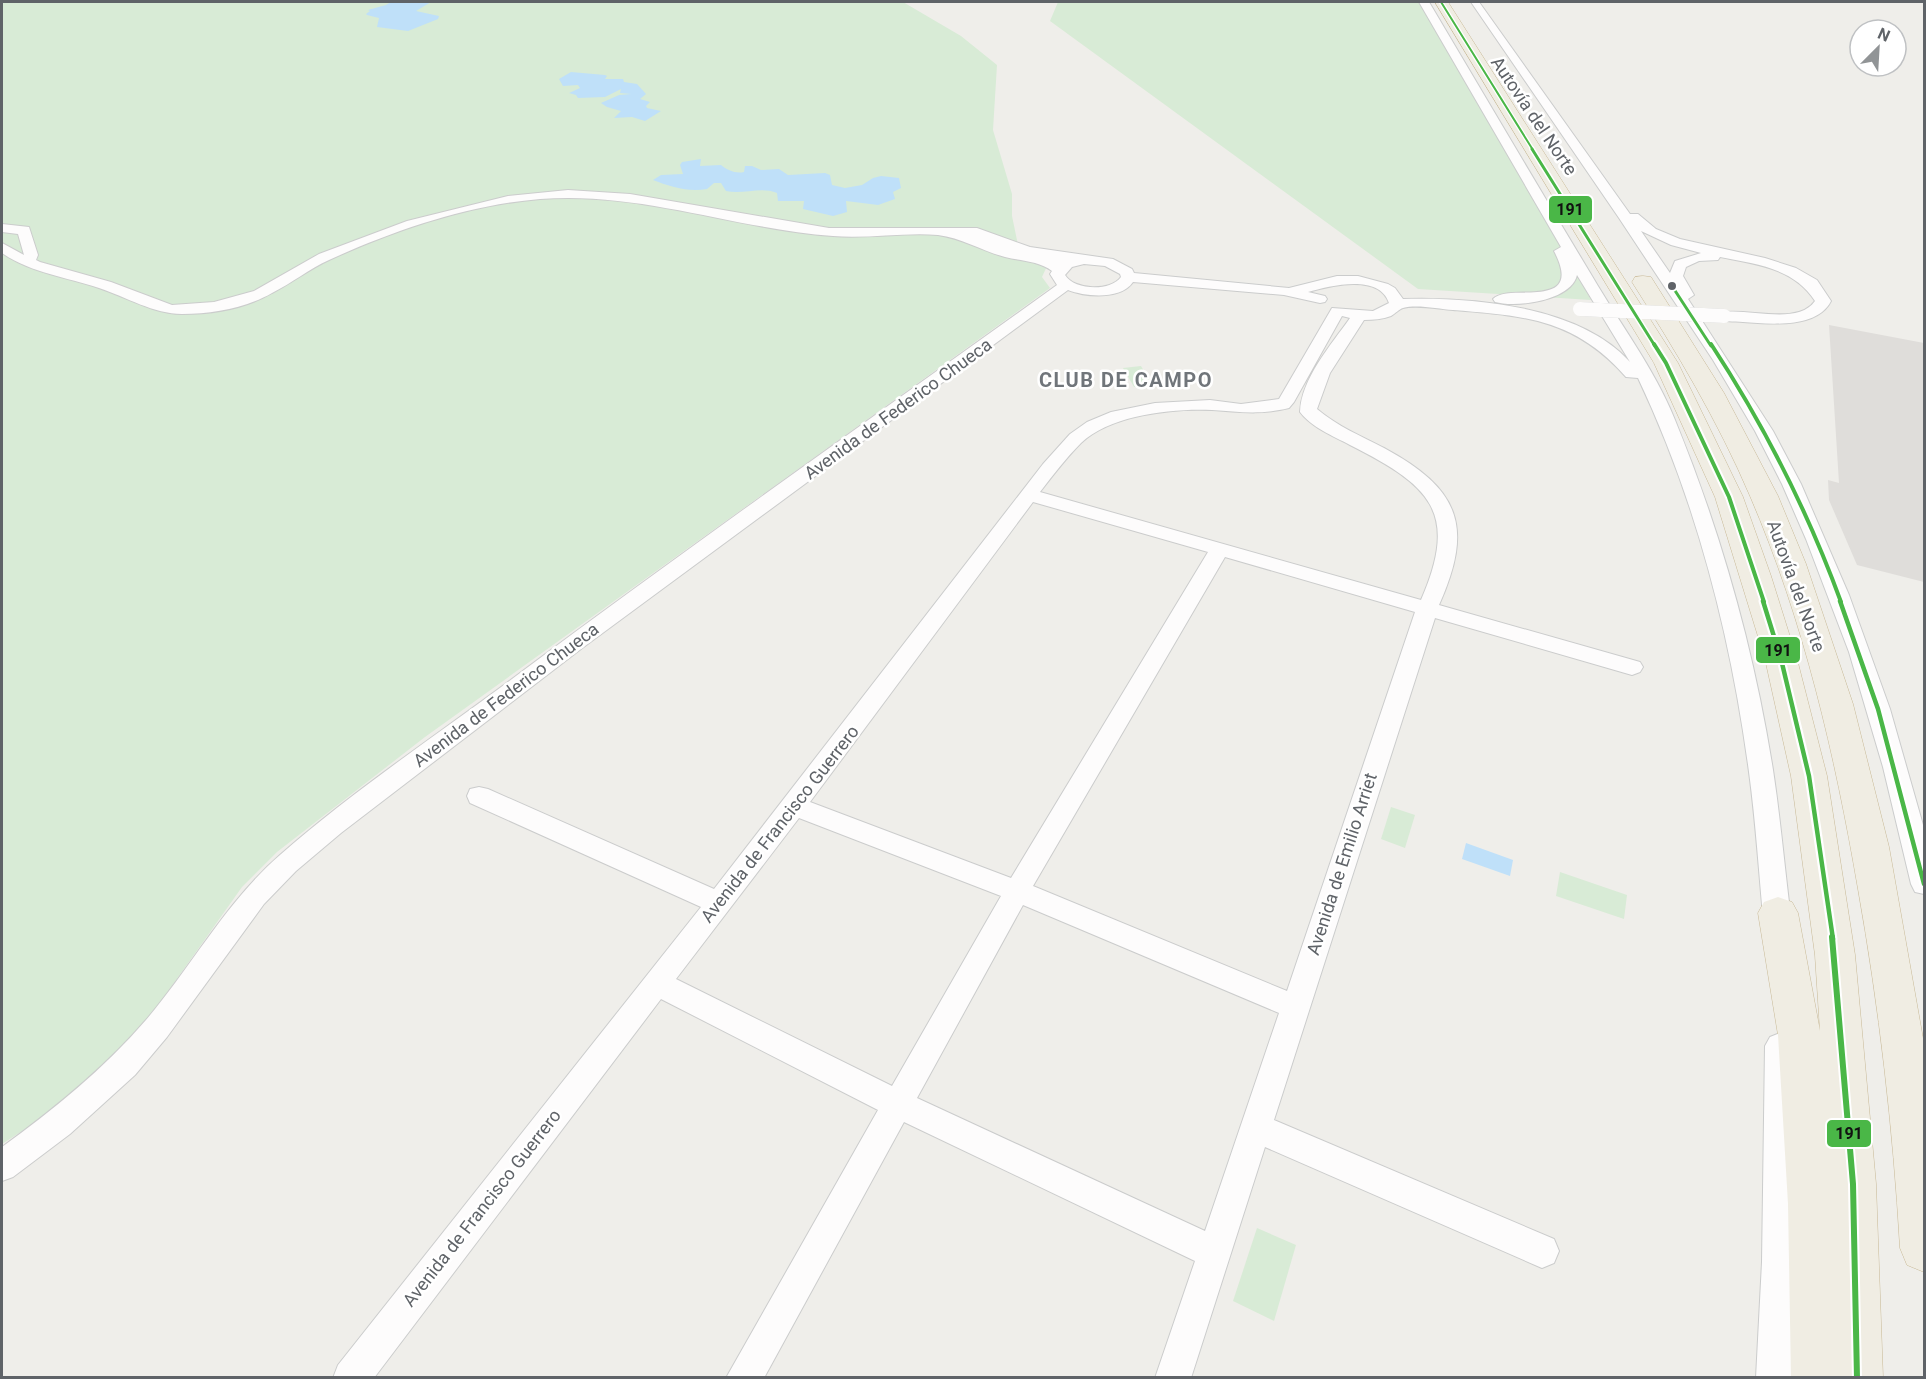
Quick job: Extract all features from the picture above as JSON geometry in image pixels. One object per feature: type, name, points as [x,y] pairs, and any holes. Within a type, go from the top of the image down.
[{"type":"highway","name":"Autovía del Norte","points":[[1441,2],[1666,363],[1729,497],[1756,576],[1781,659],[1809,776],[1836,955],[1853,1184],[1857,1377]]},
{"type":"highway","name":"Autovía del Norte","points":[[1459,2],[1519,94]]},
{"type":"highway","name":"Autovía del Norte","points":[[1621,248],[1686,347],[1734,433],[1781,540],[1830,684],[1856,782],[1881,899],[1909,1081],[1924,1248]]},
{"type":"highway","points":[[1778,913],[1799,1035],[1812,1204],[1817,1377]]},
{"type":"street","points":[[1424,2],[1639,363],[1666,419],[1726,597],[1743,670],[1761,771],[1778,913],[1781,1104],[1774,1377]]},
{"type":"street","points":[[1475,2],[1734,379],[1779,461],[1832,580],[1884,727],[1909,813],[1924,884]]},
{"type":"street","points":[[1284,291],[1343,280],[1365,282],[1394,298],[1444,303],[1786,318],[1804,316],[1820,307],[1822,301],[1814,286],[1793,273],[1759,261],[1680,244],[1647,230],[1638,223],[1616,192],[1593,172]]},
{"type":"street","points":[[2,247],[28,263],[98,283],[177,310],[223,306],[267,290],[309,264],[367,238],[473,207],[567,194],[610,196],[822,231],[969,231],[974,235],[1006,253],[1049,262],[1063,277],[1083,290],[1105,291],[1125,283],[1128,277],[1127,272],[1114,264],[1028,251],[974,235]]},
{"type":"street","points":[[1417,300],[1528,298],[1552,293],[1563,287],[1569,280],[1570,269],[1539,212],[1539,198]]},
{"type":"street","points":[[2,228],[24,230],[31,255],[28,263]]},
{"type":"street","points":[[2,242],[6,238],[2,236],[17,228]]},
{"type":"street","points":[[1734,379],[1728,358],[1681,286],[1676,276],[1677,270],[1680,264],[1697,257],[1721,256],[1759,261]]},
{"type":"street","name":"Avenida de Federico Chueca","points":[[2,1166],[59,1124],[124,1065],[157,1028],[255,896],[287,864],[332,826],[573,644],[1058,293],[1067,264],[1084,260]]},
{"type":"street","points":[[1128,277],[1284,291],[1320,299],[1337,310],[1360,315],[1385,313],[1393,309],[1394,298]]},
{"type":"street","points":[[1320,299],[1318,293],[1327,284]]},
{"type":"street","points":[[1417,300],[1528,314],[1568,325],[1605,345],[1621,357],[1635,378],[1681,462]]},
{"type":"street","points":[[1296,408],[1337,310]]},
{"type":"street","points":[[1296,408],[1310,396],[1360,315]]},
{"type":"street","name":"Avenida de Francisco Guerrero","points":[[351,1377],[794,806],[1029,495],[1076,438],[1094,426],[1117,416],[1155,408],[1210,405],[1241,409],[1296,408]]},
{"type":"street","name":"Avenida de Emilio Arriet","points":[[1173,1377],[1427,609],[1442,578],[1448,539],[1447,517],[1432,494],[1409,472],[1384,455],[1296,408]]},
{"type":"street","points":[[1029,495],[1632,667]]},
{"type":"street","points":[[744,1377],[1017,891],[1220,548]]},
{"type":"street","points":[[479,796],[719,903]]},
{"type":"street","points":[[794,806],[1017,891],[1295,1007]]},
{"type":"street","points":[[656,984],[898,1104],[1215,1253]]},
{"type":"street","points":[[1257,1128],[1542,1251]]},
{"type":"shaded area","points":[[1829,325],[1924,343],[1924,582],[1857,565],[1829,500],[1828,480],[1839,483]]},
{"type":"green space","points":[[2,2],[903,2],[961,36],[997,65],[993,130],[1012,194],[1012,216],[1018,245],[1048,264],[1042,277],[1050,288],[425,737],[277,852],[242,887],[152,1014],[93,1077],[50,1113],[2,1144]]},
{"type":"green space","points":[[1058,2],[1420,2],[1563,245],[1591,300],[1418,289],[1050,21]]},
{"type":"green space","points":[[1141,366],[1152,385],[1134,387],[1123,368]]},
{"type":"green space","points":[[1391,807],[1415,815],[1405,848],[1381,839]]},
{"type":"green space","points":[[1560,872],[1627,895],[1624,919],[1556,896]]},
{"type":"green space","points":[[1257,1228],[1296,1245],[1274,1321],[1233,1301]]},
{"type":"water","points":[[391,2],[431,2],[416,11],[439,16],[438,19],[408,31],[377,27],[379,18],[367,15],[370,11],[368,10]]},
{"type":"water","points":[[571,72],[605,75],[607,76],[605,79],[623,79],[624,82],[637,84],[646,94],[640,99],[650,102],[647,108],[661,111],[645,121],[632,117],[614,118],[621,111],[601,103],[619,95],[631,94],[620,93],[621,89],[605,97],[578,98],[569,93],[580,88],[578,85],[563,86],[559,79]]},
{"type":"water","points":[[701,159],[700,166],[721,165],[738,172],[744,172],[745,166],[752,166],[761,170],[779,169],[788,175],[825,173],[830,175],[832,185],[845,188],[862,185],[881,176],[899,178],[901,188],[893,192],[895,199],[878,205],[846,201],[847,212],[833,216],[803,209],[804,201],[778,201],[777,193],[771,191],[726,191],[721,183],[714,183],[707,189],[686,189],[653,180],[661,175],[683,174],[680,165],[682,162]]},
{"type":"water","points":[[1466,843],[1513,860],[1510,876],[1462,859]]},
{"type":"transit line","name":"191","points":[[1441,2],[1666,363],[1729,497],[1756,576],[1781,659],[1809,776],[1835,955],[1853,1184],[1857,1378]]},
{"type":"transit line","name":"191","points":[[1672,286],[1754,413],[1816,540],[1839,596],[1878,709],[1924,884]]},
{"type":"district","name":"CLUB DE CAMPO","points":[[1126,380]]}]
